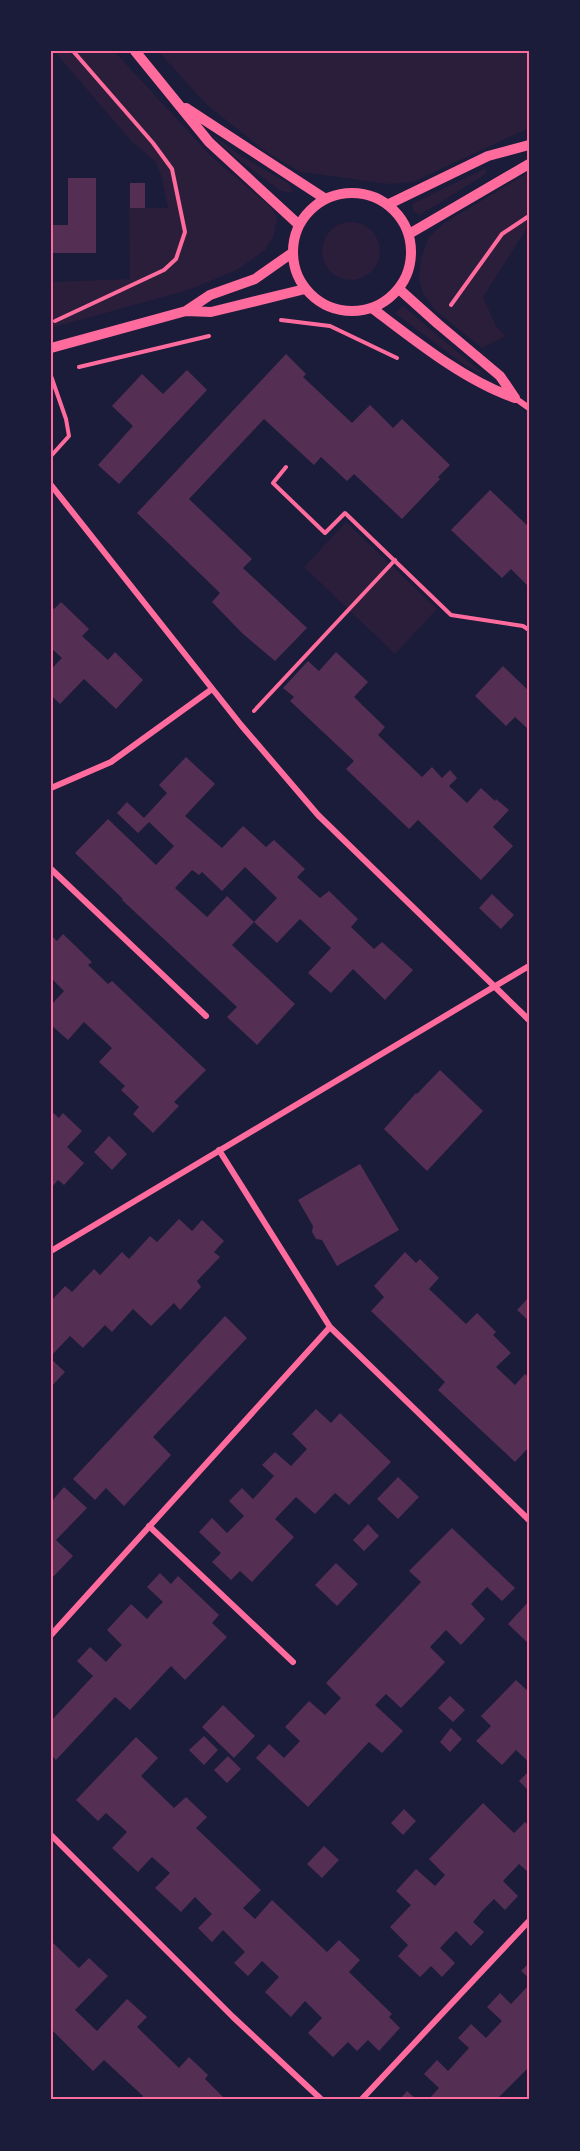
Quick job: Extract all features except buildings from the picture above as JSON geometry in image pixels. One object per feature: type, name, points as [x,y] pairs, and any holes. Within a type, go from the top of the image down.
[{"type":"street","points":[[135,51],[209,142],[298,224]]},
{"type":"street","points":[[178,103],[324,198]]},
{"type":"street","points":[[388,204],[488,156],[529,145]]},
{"type":"street","points":[[409,234],[529,164]]},
{"type":"street","points":[[345,192],[368,194],[388,204],[401,218],[409,234],[412,253],[408,272],[399,289],[387,300],[372,308],[354,311],[336,309],[319,301],[305,289],[296,272],[292,253],[293,238],[298,224],[309,209],[324,198],[345,192]]},
{"type":"street","points":[[186,311],[210,295],[255,279],[292,253]]},
{"type":"street","points":[[51,348],[186,311],[210,312],[305,289]]},
{"type":"street","points":[[399,289],[500,376],[515,398]]},
{"type":"street","points":[[372,308],[422,345],[493,391],[515,398],[529,408]]},
{"type":"street","points":[[51,485],[241,725],[318,815],[529,1020]]},
{"type":"street","points":[[51,788],[111,762],[212,689]]},
{"type":"street","points":[[51,869],[206,1016]]},
{"type":"street","points":[[51,1251],[529,966]]},
{"type":"street","points":[[219,1150],[330,1327],[529,1520]]},
{"type":"street","points":[[51,1635],[330,1327]]},
{"type":"street","points":[[149,1526],[293,1662]]},
{"type":"street","points":[[51,1835],[233,2017],[322,2100]]},
{"type":"street","points":[[361,2100],[529,1921]]},
{"type":"path","points":[[51,322],[164,270],[176,259],[185,232],[172,169],[153,143],[73,51]]},
{"type":"path","points":[[438,324],[502,234],[529,216]]},
{"type":"path","points":[[280,320],[330,326],[405,362],[422,345]]},
{"type":"path","points":[[74,368],[212,336]]},
{"type":"path","points":[[51,376],[66,419],[69,436],[51,456]]},
{"type":"path","points":[[286,467],[273,483],[325,533],[345,513],[452,615],[523,626],[529,630]]},
{"type":"path","points":[[241,725],[395,561]]},
{"type":"shaded area","points":[[54,51],[114,51],[213,158],[270,206],[277,217],[274,235],[265,250],[237,270],[188,290],[51,328],[51,282],[130,279],[129,208],[168,208],[156,162],[132,142]]},
{"type":"shaded area","points":[[158,51],[529,51],[529,128],[413,182],[388,184],[301,172],[269,154],[207,105]]},
{"type":"shaded area","points":[[207,131],[241,156],[288,183],[294,193],[281,191],[235,157]]},
{"type":"shaded area","points":[[486,168],[486,174],[420,215],[413,211],[412,204]]},
{"type":"shaded area","points":[[529,172],[529,225],[483,297],[496,326],[506,336],[482,348],[435,310],[423,293],[419,278],[421,258],[429,237],[444,223]]},
{"type":"shaded area","points":[[351,222],[367,227],[375,235],[380,251],[375,267],[367,275],[351,280],[335,275],[327,267],[322,251],[327,235],[335,227]]},
{"type":"shaded area","points":[[403,306],[487,377],[463,364],[395,313]]},
{"type":"shaded area","points":[[346,522],[437,609],[395,654],[304,567]]}]
